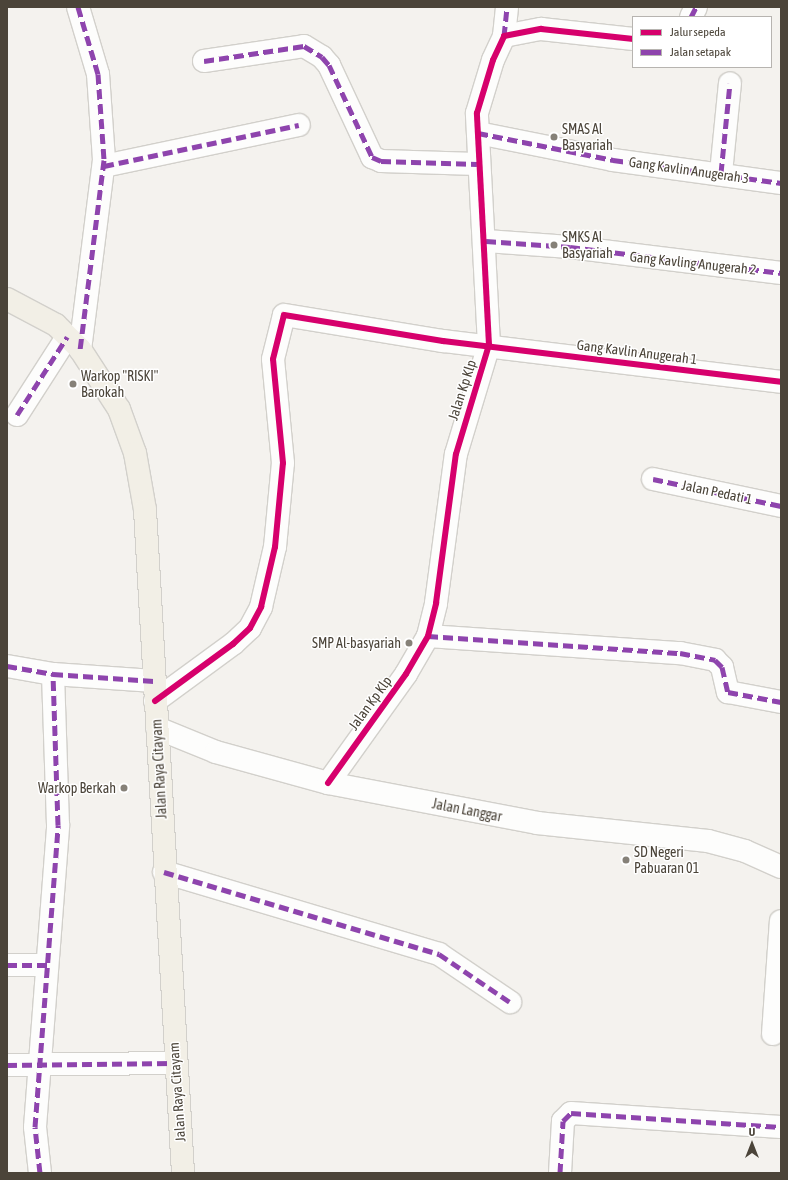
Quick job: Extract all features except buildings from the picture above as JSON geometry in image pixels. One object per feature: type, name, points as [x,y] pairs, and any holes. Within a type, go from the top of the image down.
[{"type":"main road","name":"Jalan Raya Citayam","points":[[7,299],[56,325],[74,343],[119,410],[135,453],[145,510],[174,1063],[183,1173]]},
{"type":"street","points":[[17,414],[74,343],[104,166],[98,74],[78,7]]},
{"type":"street","name":"Jalan Kp Klp","points":[[328,783],[406,674],[428,636],[436,603],[456,454],[489,346],[486,241],[477,164],[477,113],[504,36],[507,7]]},
{"type":"street","points":[[692,16],[696,7]]},
{"type":"street","points":[[504,36],[541,29],[632,39]]},
{"type":"street","points":[[204,61],[304,46],[322,56],[329,65],[372,157],[381,161],[477,164]]},
{"type":"street","points":[[721,173],[730,83]]},
{"type":"street","points":[[104,166],[299,125]]},
{"type":"street","name":"Gang Kavlin Anugerah 3","points":[[478,133],[613,160],[721,173],[781,183]]},
{"type":"street","name":"Gang Kavling Anugerah 2","points":[[486,241],[570,247],[781,273]]},
{"type":"street","name":"Gang Kavlin Anugerah 1","points":[[155,691],[233,644],[250,628],[261,607],[275,547],[283,463],[273,359],[284,315],[489,346],[781,382]]},
{"type":"street","name":"Jalan Pedati 1","points":[[653,479],[781,506]]},
{"type":"street","points":[[428,636],[680,652],[715,660],[722,667],[728,692],[781,702]]},
{"type":"street","points":[[7,666],[155,691]]},
{"type":"street","points":[[40,1173],[35,1127],[38,1063],[58,825],[53,674]]},
{"type":"street","name":"Jalan Langgar","points":[[157,728],[216,752],[328,783],[537,823],[708,841],[745,851],[781,867]]},
{"type":"street","points":[[164,872],[439,954],[510,1002]]},
{"type":"street","points":[[773,1034],[781,921]]},
{"type":"street","points":[[7,965],[46,965]]},
{"type":"street","points":[[7,1065],[38,1063],[174,1063]]},
{"type":"street","points":[[560,1173],[564,1121],[571,1113],[781,1127]]},
{"type":"marked path","points":[[78,7],[98,74],[104,160],[80,349]]},
{"type":"marked path","points":[[504,36],[507,7]]},
{"type":"marked path","points":[[692,16],[696,7]]},
{"type":"marked path","points":[[204,61],[304,46],[322,57],[329,65],[372,157],[381,161],[477,164]]},
{"type":"marked path","points":[[721,173],[730,83]]},
{"type":"marked path","points":[[104,166],[299,125]]},
{"type":"marked path","points":[[478,133],[613,160],[781,183]]},
{"type":"marked path","points":[[486,241],[570,247],[781,273]]},
{"type":"marked path","points":[[17,415],[67,337]]},
{"type":"marked path","points":[[653,479],[781,506]]},
{"type":"marked path","points":[[428,636],[680,653],[715,660],[722,667],[728,692],[781,702]]},
{"type":"marked path","points":[[7,666],[53,674],[154,681]]},
{"type":"marked path","points":[[40,1173],[35,1127],[58,825],[53,674]]},
{"type":"marked path","points":[[164,872],[439,954],[510,1002]]},
{"type":"marked path","points":[[7,965],[47,965]]},
{"type":"marked path","points":[[7,1065],[174,1063]]},
{"type":"marked path","points":[[560,1173],[563,1121],[571,1113],[781,1127]]},
{"type":"cycle path","points":[[328,783],[406,674],[428,636],[436,603],[456,454],[489,345],[477,113],[493,60],[504,36],[541,29],[632,39]]},
{"type":"cycle path","points":[[155,701],[233,644],[250,628],[261,607],[275,547],[283,463],[273,359],[284,315],[443,341],[781,382]]},
{"type":"place","name":"SMAS Al Basyariah","points":[[554,137]]},
{"type":"place","name":"SMKS Al Basyariah","points":[[554,245]]},
{"type":"place","name":"Warkop \"RISKI\" Barokah","points":[[73,384]]},
{"type":"place","name":"SMP Al-basyariah","points":[[409,643]]},
{"type":"place","name":"Warkop Berkah","points":[[124,788]]},
{"type":"place","name":"SD Negeri Pabuaran 01","points":[[626,860]]}]
